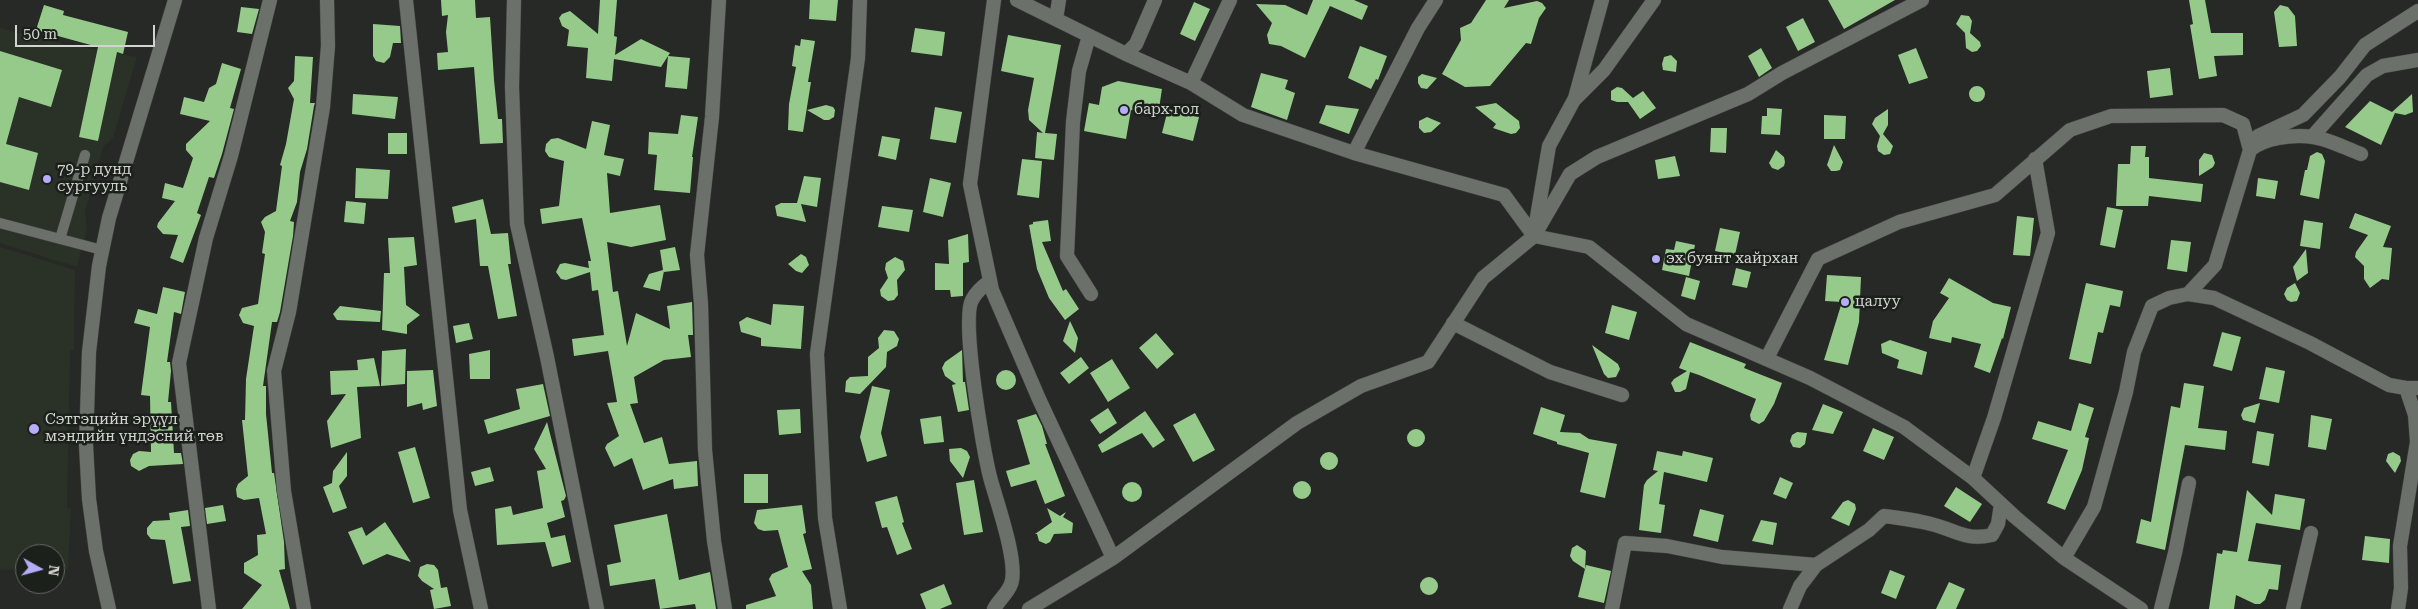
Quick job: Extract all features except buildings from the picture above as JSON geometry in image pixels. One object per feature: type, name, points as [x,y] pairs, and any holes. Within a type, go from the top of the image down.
[{"type":"street","points":[[109,609],[96,551],[86,445],[89,352],[102,250],[112,208],[174,0]]},
{"type":"street","points":[[209,609],[179,363],[206,238],[231,156],[270,0]]},
{"type":"street","points":[[304,609],[284,490],[274,370],[289,312],[323,107],[328,46],[327,0]]},
{"type":"street","points":[[406,0],[460,510],[481,609]]},
{"type":"street","points":[[514,0],[512,87],[517,224],[547,357],[597,609]]},
{"type":"street","points":[[719,0],[712,117],[697,256],[702,304],[705,450],[714,540],[725,609]]},
{"type":"street","points":[[840,609],[825,518],[817,354],[858,58],[860,0]]},
{"type":"street","points":[[994,0],[970,184],[990,281],[992,290],[1035,390],[1113,558]]},
{"type":"street","points":[[1017,0],[1126,54],[1191,83],[1243,115],[1354,154],[1504,195],[1534,236],[1589,247],[1686,324],[1768,358],[1904,427],[1973,478],[2064,558],[2141,609]]},
{"type":"street","points":[[1056,19],[1060,0]]},
{"type":"street","points":[[1126,54],[1136,44],[1155,0]]},
{"type":"street","points":[[1191,83],[1230,0]]},
{"type":"street","points":[[1354,154],[1418,28],[1436,0]]},
{"type":"street","points":[[1534,236],[1549,146],[1574,100],[1602,0]]},
{"type":"street","points":[[1574,100],[1604,70],[1654,0]]},
{"type":"street","points":[[1029,609],[1113,558],[1297,423],[1361,386],[1428,362],[1483,278],[1534,236],[1570,174],[1597,157],[1748,94],[1782,72],[1922,0]]},
{"type":"street","points":[[2249,146],[2303,114],[2340,77],[2365,44],[2418,10]]},
{"type":"street","points":[[1089,36],[1079,71],[1073,122],[1067,256],[1091,294]]},
{"type":"street","points":[[2312,137],[2367,75],[2383,66],[2418,60]]},
{"type":"street","points":[[1768,358],[1818,259],[1899,222],[1995,195],[2070,130],[2111,116],[2223,115],[2243,124],[2249,146],[2215,265],[2188,294]]},
{"type":"street","points":[[2249,146],[2273,138],[2312,137],[2360,154]]},
{"type":"street","points":[[1973,478],[1994,418],[2048,233],[2035,159]]},
{"type":"street","points":[[990,281],[982,286],[971,301],[968,320],[975,393],[986,462],[1011,551],[1012,584],[994,609]]},
{"type":"street","points":[[2064,558],[2094,507],[2126,392],[2134,352],[2152,306],[2169,298],[2188,294],[2214,298],[2390,384],[2412,388],[2417,442],[2400,546],[2401,588],[2398,609]]},
{"type":"street","points":[[1453,323],[1550,372],[1622,395]]},
{"type":"street","points":[[2161,609],[2175,553],[2189,483]]},
{"type":"street","points":[[1790,609],[1800,586],[1816,565],[1884,516],[1932,524],[1968,538],[1992,535],[1998,524],[2001,504]]},
{"type":"street","points":[[2293,609],[2310,533]]},
{"type":"street","points":[[1612,609],[1625,543],[1667,546],[1722,557],[1816,565]]},
{"type":"lane","points":[[60,239],[84,155]]},
{"type":"lane","points":[[0,223],[102,250]]},
{"type":"shaded area","name":"79-р дунд сургууль","points":[[0,28],[63,44],[137,57],[113,138],[103,147],[85,212],[87,230],[77,267],[0,243]]},
{"type":"shaded area","name":"Сэтгэцийн эрүүл мэндийн үндэсний төв","points":[[0,247],[75,270],[74,350],[70,350],[67,508],[71,508],[68,569],[65,569],[65,544],[15,544],[15,569],[0,570]]},
{"type":"place","name":"барх гол","points":[[1124,110]]},
{"type":"place","name":"79-р дунд сургууль","points":[[47,179]]},
{"type":"place","name":"эх буянт хайрхан","points":[[1656,259]]},
{"type":"place","name":"цалуу","points":[[1845,302]]},
{"type":"place","name":"Сэтгэцийн эрүүл мэндийн үндэсний төв","points":[[34,429]]}]
